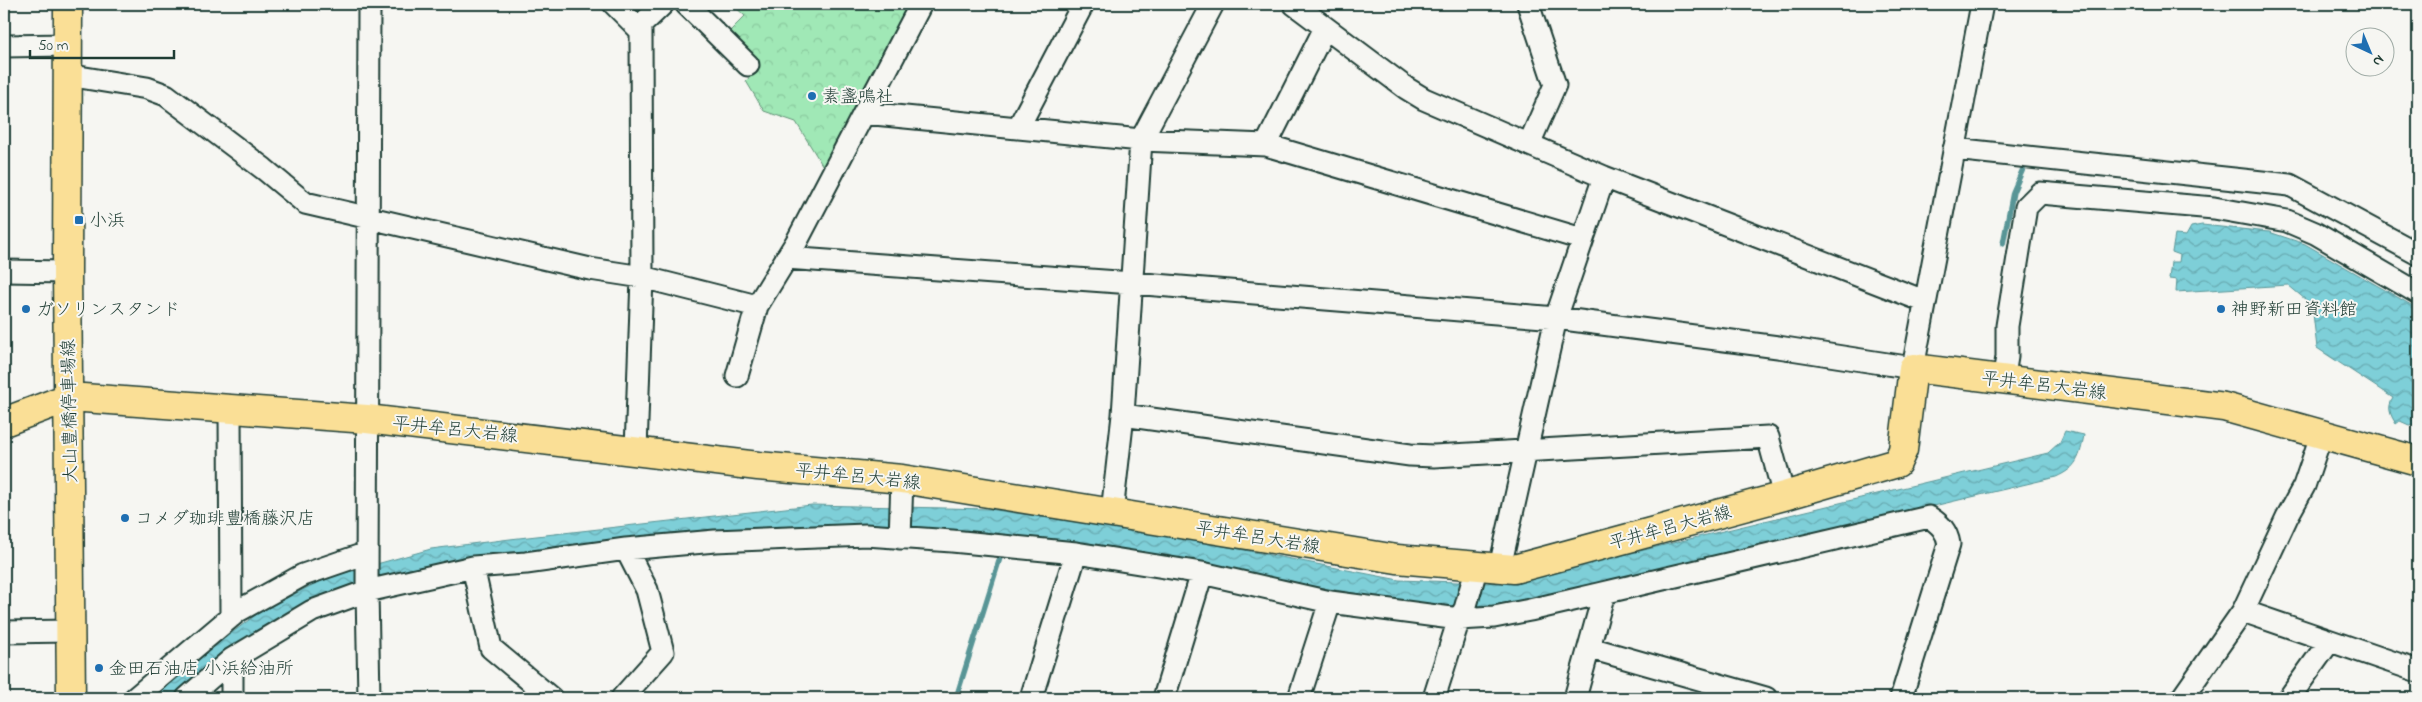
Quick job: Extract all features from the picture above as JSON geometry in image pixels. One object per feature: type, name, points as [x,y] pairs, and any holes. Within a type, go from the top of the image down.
[{"type":"main road","name":"大山豊橋停車場線","points":[[68,4],[67,272],[70,397],[71,698]]},
{"type":"main road","name":"平井牟呂大岩線","points":[[4,422],[70,397],[368,419],[758,466],[902,490],[1112,513],[1484,571],[1514,569],[1784,496],[1896,463],[1903,450],[1913,368],[2003,381],[2224,407],[2418,461]]},
{"type":"street","points":[[369,4],[367,218],[367,591],[369,698]]},
{"type":"street","points":[[614,4],[641,31],[642,277],[636,450]]},
{"type":"street","points":[[638,28],[663,4]]},
{"type":"street","points":[[686,4],[748,65]]},
{"type":"street","points":[[737,376],[757,306],[797,241],[922,4]]},
{"type":"street","points":[[1018,128],[1083,4]]},
{"type":"street","points":[[1112,513],[1122,415],[1141,140],[1212,4]]},
{"type":"street","points":[[1294,4],[1406,88],[1424,99],[1604,177],[1924,301]]},
{"type":"street","points":[[1528,4],[1555,85],[1529,144]]},
{"type":"street","points":[[786,258],[1132,282],[1556,318],[1778,347],[1913,368],[1924,301],[1982,4]]},
{"type":"street","points":[[1266,145],[1326,28]]},
{"type":"street","points":[[4,46],[67,45]]},
{"type":"street","points":[[67,75],[147,88],[166,95],[264,168],[305,203],[590,269],[642,277],[757,306]]},
{"type":"street","points":[[864,113],[1141,140],[1266,145],[1582,239]]},
{"type":"street","points":[[1954,149],[2290,185],[2418,254]]},
{"type":"street","points":[[1434,698],[1462,614],[1484,571],[1528,450],[1556,318],[1604,177]]},
{"type":"street","points":[[2003,381],[2007,357],[2008,326],[2026,207],[2040,193],[2214,208],[2287,221],[2315,233],[2418,293]]},
{"type":"street","points":[[4,271],[67,272]]},
{"type":"street","points":[[230,409],[231,617]]},
{"type":"street","points":[[1122,415],[1410,455],[1434,456],[1768,437],[1784,496]]},
{"type":"street","points":[[2182,698],[2243,611],[2287,517],[2304,486],[2322,433]]},
{"type":"street","points":[[900,538],[902,490]]},
{"type":"street","points":[[187,698],[232,659],[312,610],[367,591],[473,567],[526,563],[626,549],[799,537],[866,536],[900,538],[1076,553],[1202,573],[1330,602],[1494,617],[1929,518],[1938,522],[1947,535],[1949,544],[1900,698]]},
{"type":"street","points":[[622,698],[663,652],[647,590],[626,549]]},
{"type":"street","points":[[135,698],[231,617],[302,575],[367,553]]},
{"type":"street","points":[[1031,698],[1076,553]]},
{"type":"street","points":[[473,567],[491,648],[551,698]]},
{"type":"street","points":[[1164,698],[1202,573]]},
{"type":"street","points":[[1575,698],[1604,593]]},
{"type":"street","points":[[1299,698],[1330,602]]},
{"type":"street","points":[[2243,611],[2418,671]]},
{"type":"street","points":[[4,632],[70,631]]},
{"type":"street","points":[[2289,698],[2329,642]]},
{"type":"street","points":[[1590,648],[1708,690],[1766,698]]},
{"type":"street","points":[[232,659],[232,698]]},
{"type":"green space","name":"素盞鳴社","points":[[732,4],[915,4],[824,168],[796,122],[764,111],[746,81],[759,67],[727,34],[745,16]]},
{"type":"water","points":[[2202,225],[2269,232],[2305,244],[2418,309],[2418,423],[2409,425],[2400,421],[2396,424],[2390,411],[2393,398],[2317,348],[2312,305],[2288,285],[2176,292],[2177,280],[2169,279],[2171,262],[2179,262],[2180,255],[2172,252],[2175,235],[2186,236],[2191,227]]},
{"type":"water","points":[[2065,431],[2084,435],[2083,443],[2079,456],[2073,466],[2056,477],[1508,607],[1450,608],[1422,605],[1034,538],[691,539],[483,556],[430,566],[341,590],[295,608],[263,628],[175,698],[165,698],[159,692],[185,668],[261,611],[326,578],[431,549],[812,505],[989,509],[1177,537],[1399,580],[1487,583],[1530,577],[2048,453],[2060,442]]},
{"type":"waterway","points":[[2003,244],[2013,192],[2026,162]]},
{"type":"waterway","points":[[956,698],[1000,558]]},
{"type":"place","name":"素盞鳴社","points":[[812,96]]},
{"type":"place","name":"小浜","points":[[79,220]]},
{"type":"place","name":"ガソリンスタンド","points":[[26,309]]},
{"type":"place","name":"神野新田資料館","points":[[2221,309]]},
{"type":"place","name":"コメダ珈琲豊橋藤沢店","points":[[125,518]]},
{"type":"place","name":"金田石油店 小浜給油所","points":[[99,668]]}]
